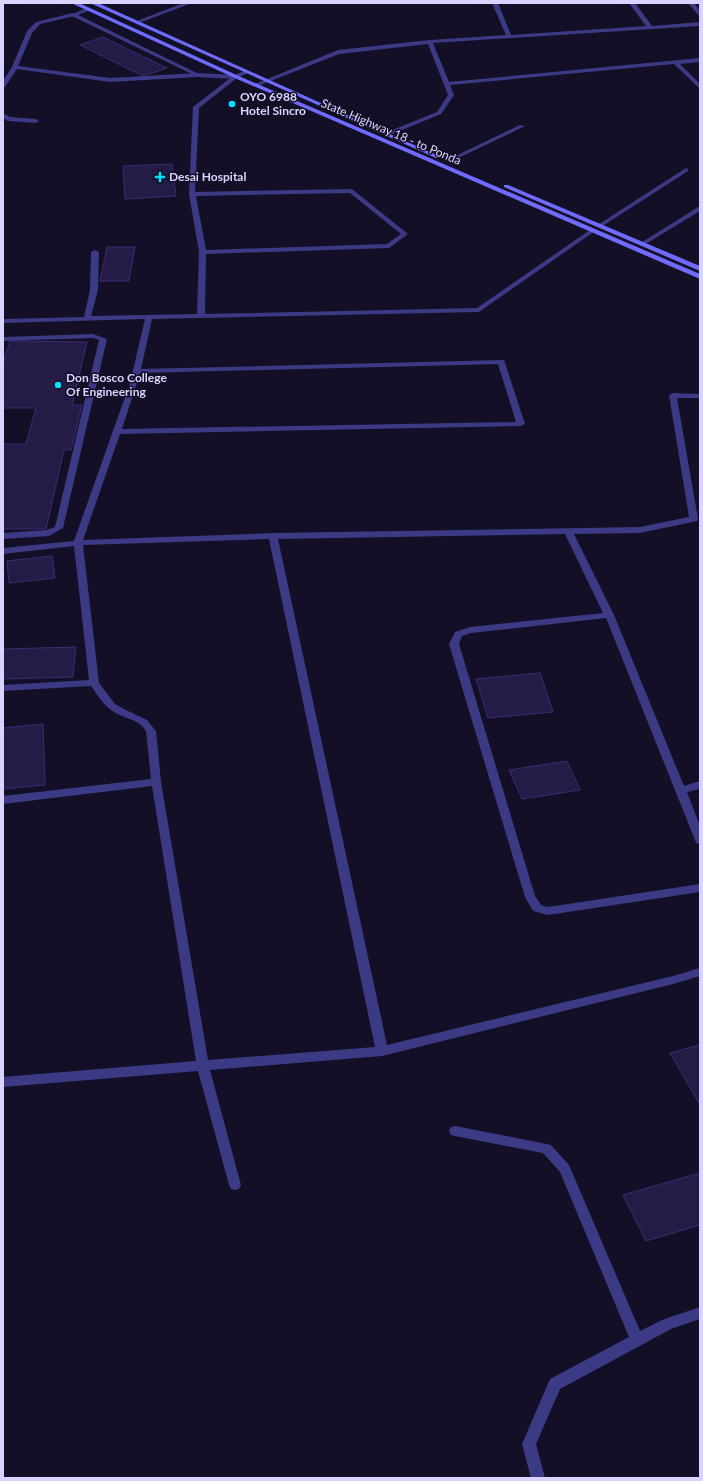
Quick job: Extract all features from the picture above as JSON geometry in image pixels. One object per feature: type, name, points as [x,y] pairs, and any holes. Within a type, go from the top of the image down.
[{"type":"main road","name":"State Highway 18 - to Ponda","points":[[74,3],[256,86],[700,277]]},
{"type":"main road","name":"State Highway 18 - to Ponda","points":[[92,3],[448,161],[700,269]]},
{"type":"street","points":[[137,22],[189,3]]},
{"type":"street","points":[[495,3],[509,36]]},
{"type":"street","points":[[632,3],[650,27]]},
{"type":"street","points":[[691,3],[700,15]]},
{"type":"street","points":[[3,86],[15,67],[29,32],[38,23],[73,15],[89,9]]},
{"type":"street","points":[[73,15],[198,75]]},
{"type":"street","points":[[256,86],[338,52],[430,42],[700,24]]},
{"type":"street","points":[[387,134],[439,113],[451,95],[430,42]]},
{"type":"street","points":[[446,84],[700,60]]},
{"type":"street","points":[[675,62],[700,87]]},
{"type":"street","points":[[15,67],[110,80],[198,75],[235,76]]},
{"type":"street","points":[[201,316],[203,252],[192,194],[196,107],[235,76],[246,72]]},
{"type":"street","points":[[3,115],[8,119],[36,121]]},
{"type":"street","points":[[448,161],[522,126]]},
{"type":"street","points":[[599,226],[686,170]]},
{"type":"street","points":[[192,194],[352,191],[405,234],[388,246],[203,252]]},
{"type":"street","points":[[642,244],[700,208]]},
{"type":"street","points":[[3,321],[479,310],[592,231]]},
{"type":"street","points":[[87,319],[94,290],[95,252]]},
{"type":"street","points":[[148,317],[134,384],[78,543],[94,684],[111,706],[124,715],[140,720],[149,726],[151,730],[156,782],[203,1066],[235,1185]]},
{"type":"street","points":[[3,339],[93,336],[103,339],[59,528],[49,533],[3,536]]},
{"type":"street","points":[[118,432],[521,424],[501,362],[137,371]]},
{"type":"street","points":[[3,551],[78,543],[273,536],[640,530],[697,518],[673,395],[700,396]]},
{"type":"street","points":[[568,531],[608,615],[681,790],[700,840]]},
{"type":"street","points":[[273,536],[382,1051]]},
{"type":"street","points":[[608,615],[470,630],[458,634],[454,644],[530,897],[537,908],[548,912],[700,888]]},
{"type":"street","points":[[3,688],[94,684]]},
{"type":"street","points":[[3,800],[156,782]]},
{"type":"street","points":[[681,790],[700,785]]},
{"type":"street","points":[[3,1082],[382,1051],[673,980],[700,972]]},
{"type":"street","points":[[455,1131],[547,1149],[565,1169],[637,1340]]},
{"type":"street","points":[[538,1478],[529,1444],[555,1384],[667,1324],[700,1313]]},
{"type":"building","points":[[103,37],[167,68],[143,76],[80,45]]},
{"type":"building","points":[[172,164],[176,196],[125,199],[123,166]]},
{"type":"building","points":[[107,247],[135,247],[129,281],[100,281]]},
{"type":"building","points":[[10,341],[87,342],[72,405],[82,405],[71,450],[64,450],[46,529],[3,529],[3,444],[26,444],[36,408],[3,408],[3,363]]},
{"type":"building","points":[[52,556],[55,578],[9,583],[7,561]]},
{"type":"building","points":[[76,647],[73,677],[3,679],[3,649]]},
{"type":"building","points":[[540,673],[553,712],[488,718],[476,679]]},
{"type":"building","points":[[43,724],[45,785],[3,789],[3,728]]},
{"type":"building","points":[[567,761],[580,790],[522,799],[509,770]]},
{"type":"building","points":[[700,1045],[700,1105],[670,1053]]},
{"type":"building","points":[[700,1173],[700,1225],[646,1241],[623,1195]]},
{"type":"place","name":"OYO 6988 Hotel Sincro","points":[[232,104]]},
{"type":"place","name":"Desai Hospital","points":[[160,177]]},
{"type":"place","name":"Don Bosco College Of Engineering","points":[[58,385]]}]
